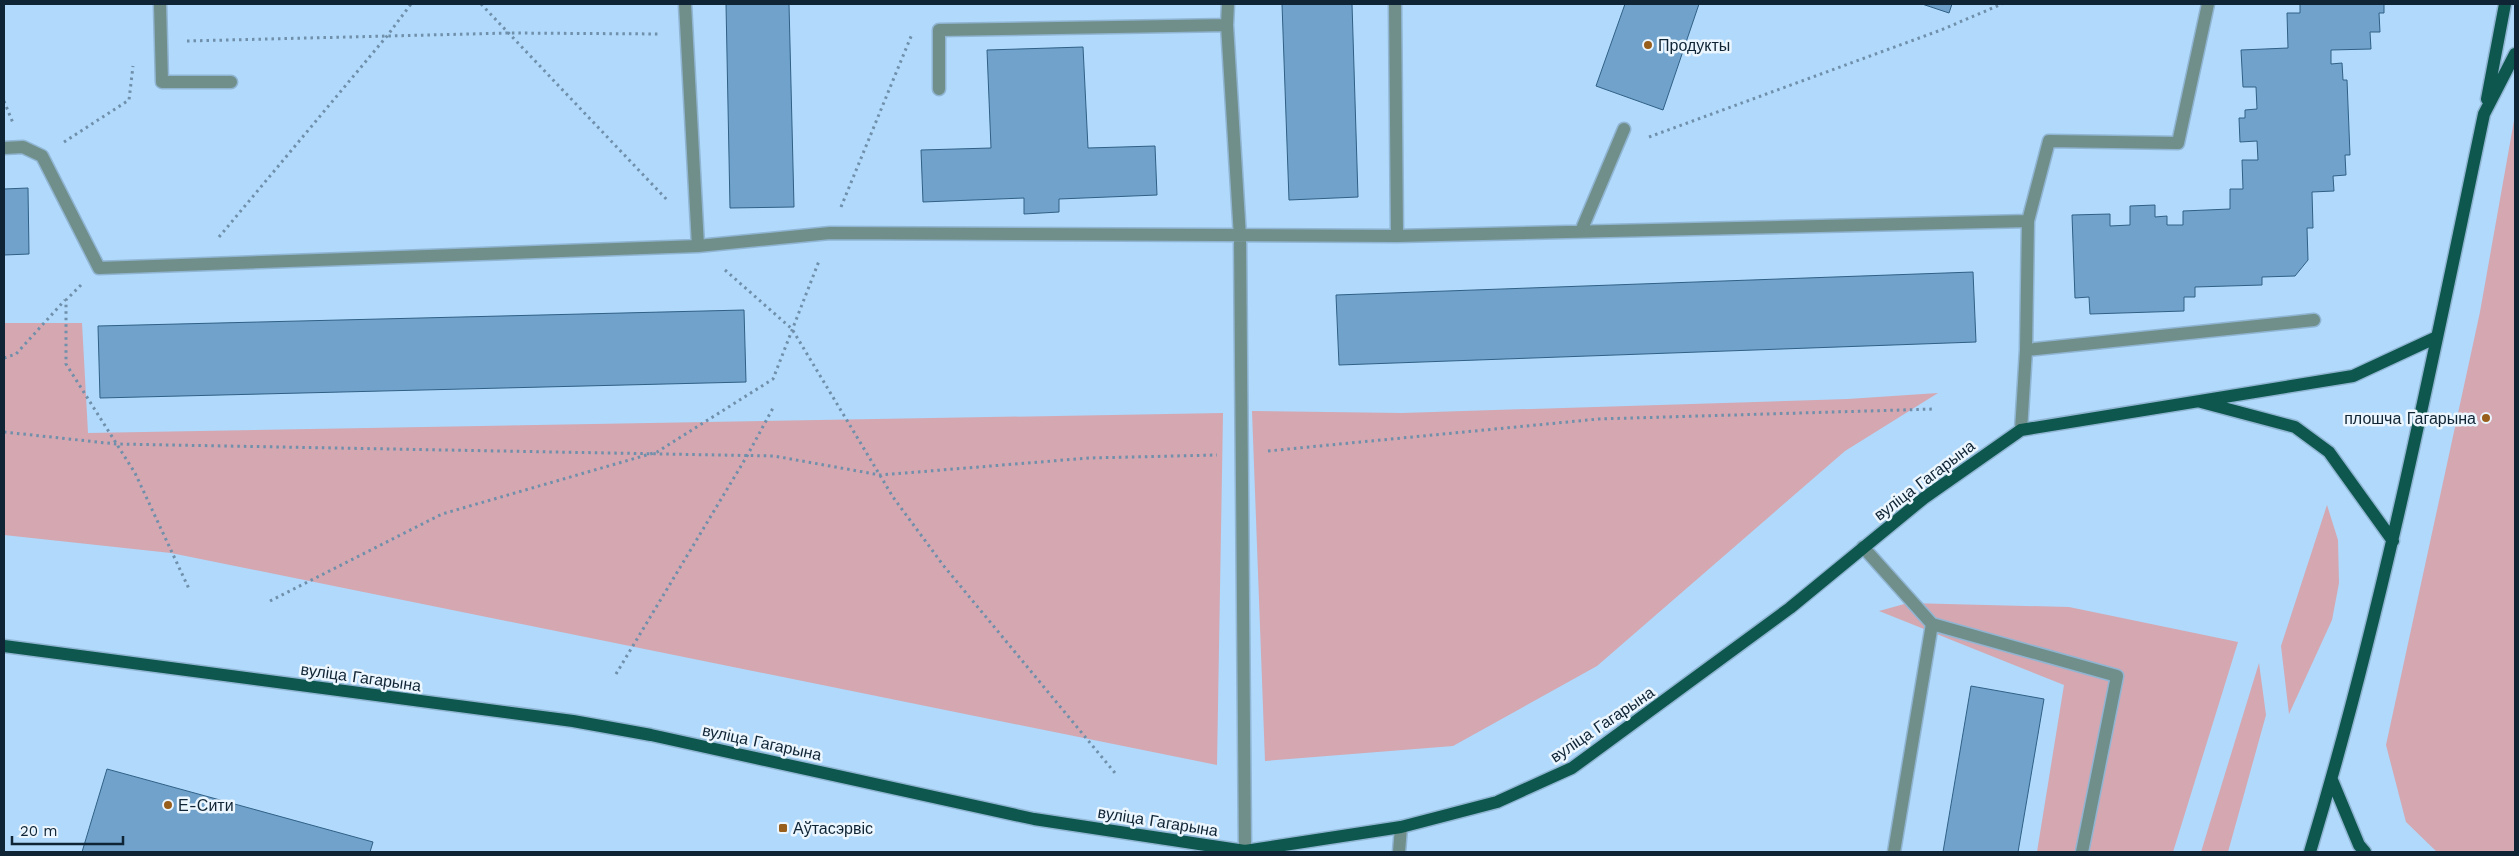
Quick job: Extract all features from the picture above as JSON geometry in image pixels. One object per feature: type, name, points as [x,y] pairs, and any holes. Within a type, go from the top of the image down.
[{"type":"main road","points":[[2310,852],[2332,780],[2393,541],[2484,114],[2505,4]]},
{"type":"main road","points":[[2484,114],[2515,54]]},
{"type":"main road","name":"вуліца Гагарына","points":[[4,646],[573,721],[661,737],[1034,819],[1245,851],[1401,826],[1498,802],[1572,768],[1790,608],[1924,498],[2021,430],[2194,400],[2256,393],[2353,376],[2437,337]]},
{"type":"main road","points":[[2194,400],[2295,427],[2329,452],[2393,541]]},
{"type":"main road","points":[[2332,780],[2358,845],[2365,852]]},
{"type":"lane","points":[[160,4],[162,82],[231,82]]},
{"type":"lane","points":[[685,4],[698,246]]},
{"type":"lane","points":[[1228,4],[1227,24],[1240,237],[1245,851]]},
{"type":"lane","points":[[1395,4],[1398,236]]},
{"type":"lane","points":[[2021,430],[2026,350],[2028,221],[2050,140],[2178,143],[2208,4]]},
{"type":"lane","points":[[939,89],[939,30],[1227,24]]},
{"type":"lane","points":[[1581,231],[1624,129]]},
{"type":"lane","points":[[4,148],[23,147],[42,156],[99,268],[698,246],[830,233],[1240,237],[1398,236],[2028,221]]},
{"type":"lane","points":[[2026,350],[2314,320]]},
{"type":"lane","points":[[1862,547],[1932,624],[2117,676],[2082,852]]},
{"type":"lane","points":[[1894,852],[1932,624]]},
{"type":"lane","points":[[1399,852],[1401,826]]},
{"type":"path","points":[[196,264],[387,36],[411,4]]},
{"type":"path","points":[[481,4],[672,207]]},
{"type":"path","points":[[1987,10],[1990,4]]},
{"type":"path","points":[[1616,149],[1941,30],[2002,4]]},
{"type":"path","points":[[270,601],[442,514],[657,452],[773,379],[830,233],[913,31]]},
{"type":"path","points":[[161,42],[509,33],[687,34]]},
{"type":"path","points":[[42,156],[129,100],[134,62]]},
{"type":"path","points":[[698,246],[792,329],[893,497],[943,565],[1115,773]]},
{"type":"path","points":[[4,358],[16,354],[66,300],[99,268]]},
{"type":"path","points":[[66,300],[66,364],[135,473],[190,591]]},
{"type":"path","points":[[616,674],[748,456],[773,408]]},
{"type":"path","points":[[4,432],[116,444],[657,452],[774,456],[880,475],[1089,458],[1242,454],[1598,419],[1935,409]]},
{"type":"shaded area","name":"плошча Гагарына","points":[[2515,115],[2515,852],[2437,852],[2406,822],[2386,745],[2480,312]]},
{"type":"shaded area","points":[[4,323],[82,323],[88,433],[1223,413],[1217,765],[171,553],[4,535]]},
{"type":"shaded area","points":[[1938,393],[1845,451],[1597,666],[1453,746],[1265,761],[1252,411],[1402,413],[1848,399]]},
{"type":"shaded area","points":[[2327,505],[2338,540],[2339,583],[2332,620],[2289,714],[2281,646]]},
{"type":"shaded area","points":[[1908,603],[2069,607],[2238,642],[2173,852],[2037,852],[2064,685],[1879,611]]},
{"type":"shaded area","points":[[2259,663],[2266,715],[2228,852],[2201,852]]},
{"type":"building","points":[[726,4],[789,4],[794,207],[730,208]]},
{"type":"building","points":[[1282,4],[1352,4],[1358,197],[1289,200]]},
{"type":"building","name":"Продукты","points":[[1625,4],[1699,4],[1663,110],[1596,86]]},
{"type":"building","points":[[1922,4],[1952,4],[1949,13]]},
{"type":"building","points":[[2300,4],[2384,4],[2384,13],[2379,13],[2380,32],[2370,32],[2371,49],[2331,50],[2331,64],[2342,63],[2343,80],[2347,80],[2350,155],[2345,155],[2346,175],[2333,176],[2334,191],[2312,192],[2313,228],[2307,228],[2308,260],[2295,276],[2262,277],[2262,285],[2195,287],[2195,297],[2184,297],[2184,311],[2090,314],[2089,297],[2075,298],[2072,215],[2110,214],[2110,226],[2130,225],[2130,206],[2155,205],[2155,217],[2167,216],[2167,225],[2183,225],[2183,211],[2230,209],[2230,189],[2243,189],[2242,160],[2258,160],[2257,141],[2240,142],[2239,118],[2245,118],[2245,110],[2257,109],[2256,87],[2243,87],[2241,50],[2288,48],[2287,13],[2300,13]]},
{"type":"building","points":[[1083,47],[1088,148],[1155,146],[1157,195],[1059,199],[1059,212],[1024,214],[1024,198],[923,202],[921,150],[991,148],[987,50]]},
{"type":"building","points":[[28,188],[29,254],[4,255],[4,189]]},
{"type":"building","points":[[1973,272],[1976,342],[1339,365],[1336,295]]},
{"type":"building","points":[[744,310],[746,382],[100,398],[98,326]]},
{"type":"building","points":[[1971,686],[2044,699],[2018,852],[1943,852]]},
{"type":"building","name":"Е-Сити","points":[[107,769],[373,842],[370,852],[82,852]]},
{"type":"place","name":"Продукты","points":[[1648,45]]},
{"type":"place","name":"плошча Гагарына","points":[[2486,418]]},
{"type":"place","name":"Е-Сити","points":[[168,805]]},
{"type":"place","name":"Аўтасэрвіс","points":[[783,828]]}]
